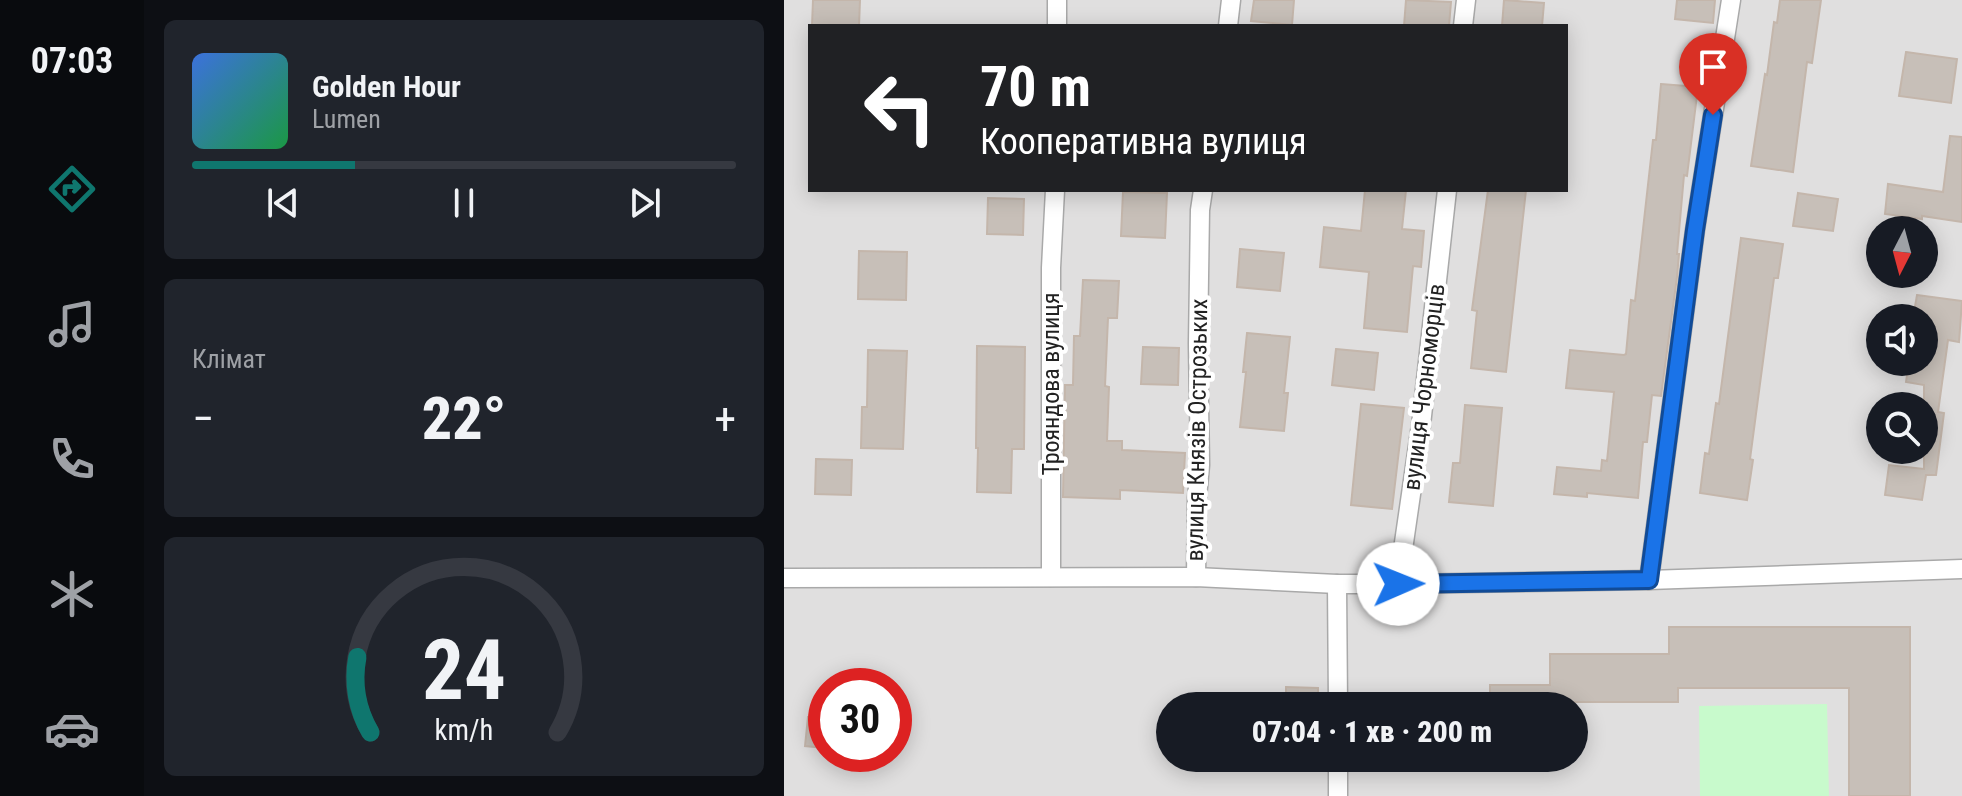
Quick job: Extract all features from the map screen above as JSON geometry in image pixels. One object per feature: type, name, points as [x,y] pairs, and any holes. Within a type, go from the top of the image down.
[{"type":"street","points":[[1057,0],[1057,24]]},
{"type":"street","points":[[1228,24],[1231,0]]},
{"type":"street","points":[[1463,24],[1466,0]]},
{"type":"street","points":[[1649,580],[1695,230],[1731,0]]},
{"type":"street","name":"Трояндова вулиця","points":[[1051,577],[1051,268],[1055,192]]},
{"type":"street","name":"вулиця Князів Острозьких","points":[[1203,192],[1199,239],[1200,465],[1196,577],[1398,584],[1649,580],[1962,569]]},
{"type":"street","name":"вулиця Чорноморців","points":[[1398,584],[1421,425],[1447,192]]},
{"type":"street","points":[[784,578],[1196,577]]},
{"type":"street","points":[[1337,584],[1338,692]]},
{"type":"street","points":[[1338,772],[1338,796]]},
{"type":"shaded area","points":[[784,0],[1962,0],[1962,796],[784,796]]},
{"type":"green space","points":[[1827,704],[1829,796],[1700,796],[1699,706]]},
{"type":"building","points":[[813,0],[860,0],[859,24],[812,24]]},
{"type":"building","points":[[1254,0],[1294,0],[1292,24],[1251,21]]},
{"type":"building","points":[[1406,0],[1451,2],[1449,24],[1404,24]]},
{"type":"building","points":[[1504,0],[1544,3],[1542,24],[1502,24]]},
{"type":"building","points":[[1677,0],[1715,0],[1713,23],[1675,19]]},
{"type":"building","points":[[1780,0],[1821,0],[1812,63],[1807,62],[1793,172],[1751,166]]},
{"type":"building","points":[[1906,52],[1957,59],[1951,103],[1899,96]]},
{"type":"building","points":[[1661,84],[1698,87],[1687,176],[1684,175],[1677,277],[1661,396],[1652,395],[1647,442],[1643,442],[1638,498],[1587,493],[1587,497],[1554,494],[1557,467],[1601,471],[1602,460],[1607,461],[1614,392],[1566,388],[1570,350],[1626,354]]},
{"type":"building","points":[[1950,136],[1962,137],[1962,222],[1938,216],[1885,214],[1888,184],[1943,192]]},
{"type":"building","points":[[1123,192],[1167,193],[1165,238],[1121,236]]},
{"type":"building","points":[[1365,192],[1406,192],[1402,229],[1424,231],[1421,267],[1413,266],[1407,332],[1364,328],[1369,272],[1320,267],[1324,227],[1361,231]]},
{"type":"building","points":[[1488,192],[1526,192],[1506,372],[1471,368],[1477,311],[1472,310]]},
{"type":"building","points":[[1798,193],[1838,199],[1833,231],[1793,226]]},
{"type":"building","points":[[988,198],[1024,199],[1023,235],[987,234]]},
{"type":"building","points":[[1741,238],[1783,244],[1778,278],[1774,278],[1747,500],[1700,493],[1705,453],[1709,454],[1716,403],[1719,404]]},
{"type":"building","points":[[1240,249],[1284,253],[1280,291],[1237,287]]},
{"type":"building","points":[[859,251],[907,252],[906,300],[858,299]]},
{"type":"building","points":[[1083,280],[1119,281],[1117,318],[1108,318],[1105,386],[1109,387],[1107,441],[1122,441],[1122,450],[1185,453],[1183,493],[1120,490],[1120,499],[1063,497],[1065,385],[1073,385],[1074,336],[1080,336]]},
{"type":"building","points":[[1917,295],[1962,301],[1959,342],[1948,340],[1938,412],[1938,392],[1924,392],[1924,385],[1906,382],[1907,376],[1938,376],[1938,304],[1915,304]]},
{"type":"building","points":[[1247,333],[1290,337],[1284,393],[1288,393],[1284,431],[1240,427]]},
{"type":"building","points":[[977,346],[1025,347],[1024,449],[1012,449],[1011,493],[977,492]]},
{"type":"building","points":[[1143,347],[1179,348],[1178,385],[1141,384]]},
{"type":"building","points":[[1336,349],[1378,353],[1374,390],[1332,385]]},
{"type":"building","points":[[868,350],[907,351],[903,449],[861,448],[862,407],[867,407]]},
{"type":"building","points":[[1361,404],[1404,408],[1392,509],[1351,505]]},
{"type":"building","points":[[1465,405],[1502,408],[1493,506],[1449,502],[1453,463],[1460,463]]},
{"type":"building","points":[[1938,412],[1944,413],[1938,460]]},
{"type":"building","points":[[816,459],[852,460],[851,495],[815,494]]},
{"type":"building","points":[[1924,464],[1937,464],[1936,475],[1926,475],[1922,500],[1885,495],[1889,465],[1924,469]]},
{"type":"building","points":[[1669,627],[1910,627],[1910,796],[1849,796],[1849,688],[1678,688],[1678,702],[1588,702],[1588,692],[1490,692],[1490,685],[1550,685],[1550,654],[1669,654]]},
{"type":"building","points":[[1286,687],[1318,688],[1318,692],[1286,692]]},
{"type":"building","points":[[808,717],[808,746],[805,746]]},
{"type":"route","points":[[1398,584],[1649,580],[1713,115]]}]
